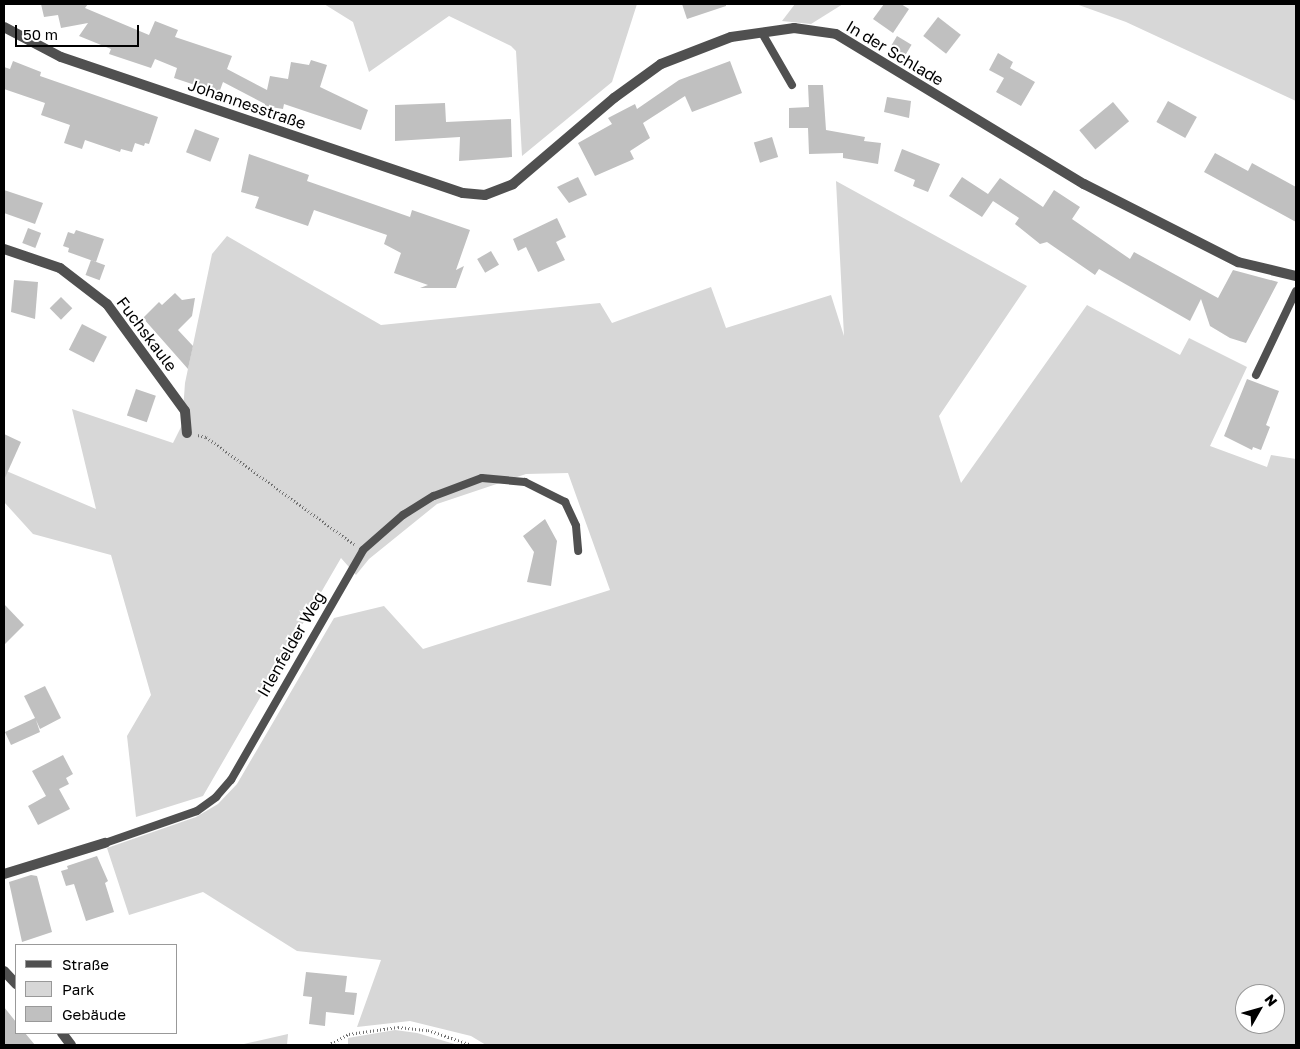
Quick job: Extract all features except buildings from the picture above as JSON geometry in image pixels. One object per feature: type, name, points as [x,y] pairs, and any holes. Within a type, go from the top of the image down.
[{"type":"street","name":"Johannesstraße","points":[[4,27],[61,58],[463,193],[484,195]]},
{"type":"street","name":"In der Schlade","points":[[484,195],[513,184],[614,98],[661,64],[731,37],[794,28],[836,34],[1084,184],[1238,262],[1296,276]]},
{"type":"street","name":"Fuchskaule","points":[[4,249],[60,268],[107,304],[185,411],[186,433]]},
{"type":"street","name":"Irlenfelder Weg","points":[[4,874],[105,843]]},
{"type":"street","points":[[4,971],[15,983]]},
{"type":"street","points":[[63,1034],[71,1045]]},
{"type":"lane","points":[[762,33],[792,86]]},
{"type":"lane","points":[[1256,375],[1296,291]]},
{"type":"lane","name":"Irlenfelder Weg","points":[[105,843],[197,811],[216,798],[230,780],[362,550],[402,515],[434,496],[482,478],[525,482],[565,502],[576,526],[578,551]]},
{"type":"path","points":[[186,433],[206,436],[362,550]]},
{"type":"path","points":[[328,1045],[349,1034],[398,1026],[428,1030],[472,1045]]},
{"type":"green space","points":[[324,4],[637,4],[612,82],[522,156],[516,51],[511,46],[449,16],[369,72],[353,22]]},
{"type":"green space","points":[[795,4],[843,4],[811,24],[782,21]]},
{"type":"green space","points":[[1076,4],[1296,4],[1296,101],[1126,22]]},
{"type":"green space","points":[[836,181],[1027,286],[939,416],[961,483],[1087,305],[1180,355],[1189,338],[1247,367],[1210,446],[1267,467],[1271,455],[1296,459],[1296,1045],[486,1045],[471,1036],[410,1021],[357,1027],[381,960],[297,951],[203,892],[129,915],[107,848],[196,817],[218,804],[237,784],[334,618],[384,606],[423,649],[610,590],[568,473],[526,474],[437,504],[369,559],[356,575],[341,558],[203,796],[136,817],[127,736],[151,695],[111,555],[33,534],[4,502],[4,470],[96,509],[72,409],[173,443],[182,425],[185,383],[212,254],[227,236],[381,325],[600,303],[612,323],[711,287],[726,328],[831,295],[844,336]]},
{"type":"green space","points":[[395,1030],[417,1033],[458,1045],[348,1045],[348,1038]]},
{"type":"green space","points":[[288,1034],[287,1045],[240,1045],[248,1043]]}]
